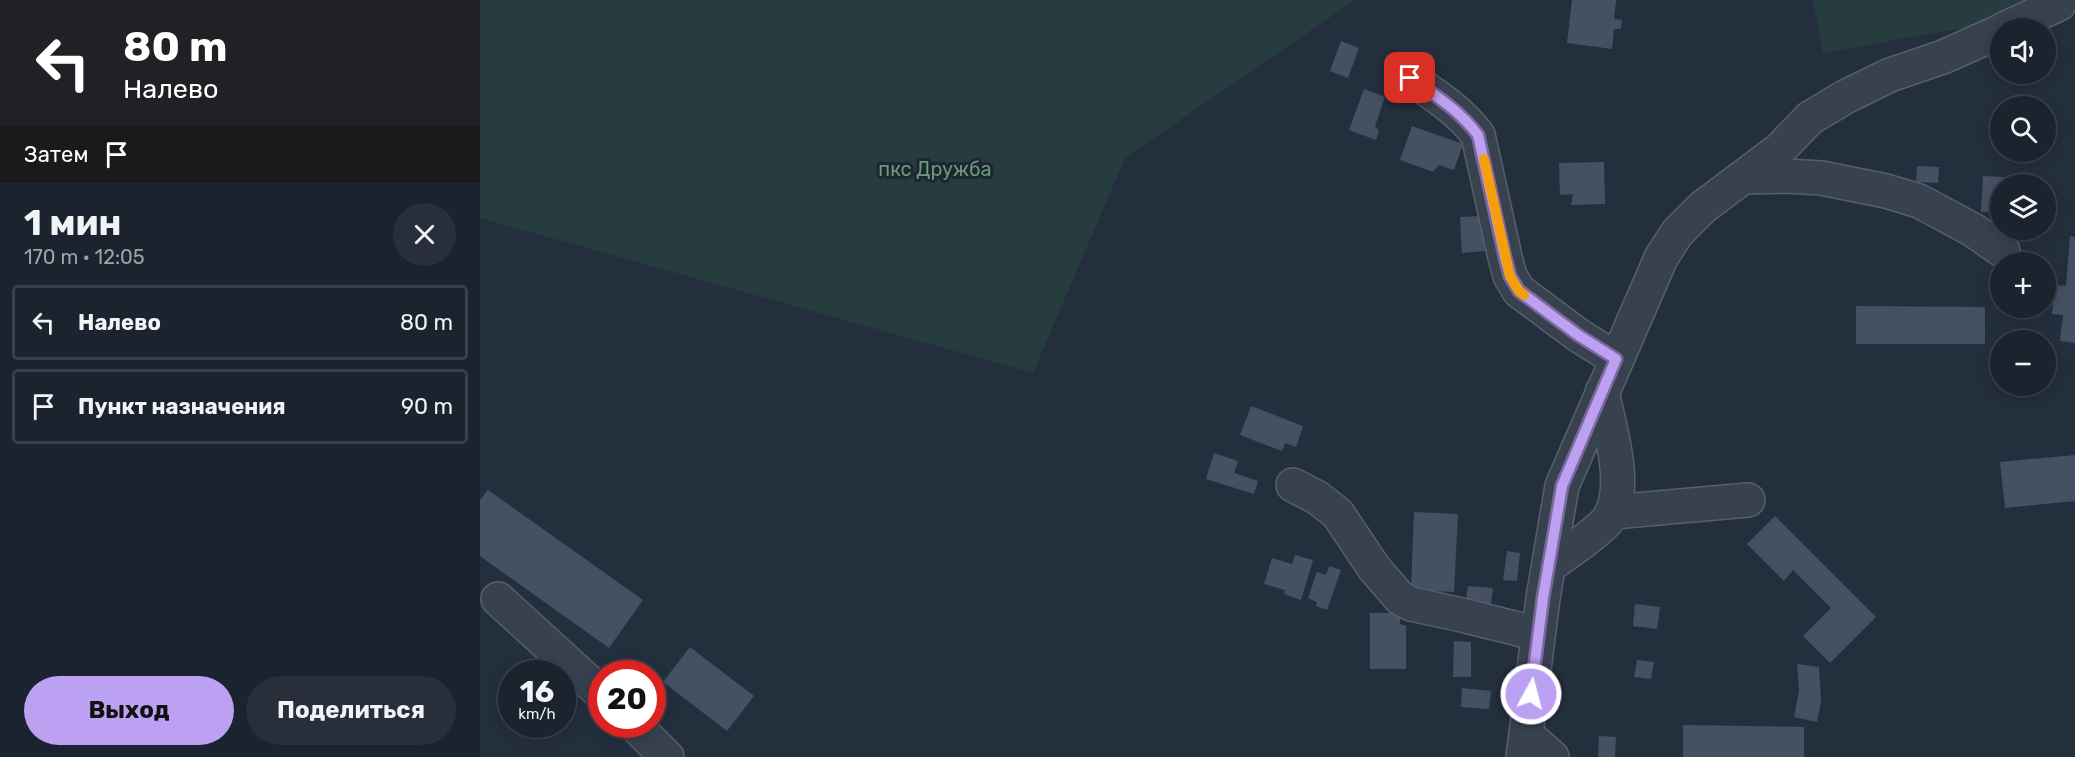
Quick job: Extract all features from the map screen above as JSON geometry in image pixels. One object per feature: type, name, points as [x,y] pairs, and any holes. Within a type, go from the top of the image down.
[{"type":"lane","points":[[2028,18],[2059,4],[2060,0]]},
{"type":"lane","points":[[1552,757],[1524,746],[1538,634],[1562,486],[1661,258],[1677,233],[1703,207],[1779,150],[1810,118],[1845,97],[1890,75],[1943,57],[1990,36]]},
{"type":"lane","points":[[1410,78],[1467,120],[1478,135],[1505,257],[1510,276],[1519,291],[1578,335],[1616,359]]},
{"type":"lane","points":[[1744,177],[1821,178],[1886,191],[1928,206],[1973,230],[2003,251]]},
{"type":"lane","points":[[1548,567],[1605,523],[1613,512],[1617,496],[1617,471],[1614,445],[1602,392]]},
{"type":"lane","points":[[1293,485],[1318,498],[1338,514],[1374,568],[1400,598],[1411,604],[1538,634]]},
{"type":"lane","points":[[1613,512],[1748,500]]},
{"type":"lane","points":[[498,599],[588,681]]},
{"type":"lane","points":[[648,738],[667,757]]},
{"type":"green space","name":"пкс Дружба","points":[[480,0],[1355,0],[1125,158],[1033,373],[480,218]]},
{"type":"green space","points":[[1813,0],[2075,0],[2075,8],[2019,18],[1990,18],[1990,23],[1823,53]]},
{"type":"building","points":[[1572,0],[1616,0],[1614,19],[1622,20],[1621,29],[1614,29],[1612,49],[1567,43]]},
{"type":"building","points":[[1341,41],[1359,48],[1348,78],[1330,71]]},
{"type":"building","points":[[1364,89],[1385,97],[1375,126],[1379,131],[1376,140],[1349,130]]},
{"type":"building","points":[[1412,126],[1463,144],[1454,170],[1439,165],[1433,172],[1400,160]]},
{"type":"building","points":[[1604,162],[1605,204],[1571,205],[1573,194],[1560,195],[1559,163]]},
{"type":"building","points":[[1917,166],[1939,167],[1938,183],[1916,182]]},
{"type":"building","points":[[1983,176],[1990,176],[1990,212],[1981,212]]},
{"type":"building","points":[[1482,216],[1485,251],[1462,253],[1460,217]]},
{"type":"building","points":[[2070,236],[2075,237],[2075,343],[2060,341],[2063,315],[2056,314],[2056,285],[2066,286]]},
{"type":"building","points":[[1856,306],[1985,307],[1985,344],[1856,344]]},
{"type":"building","points":[[1251,406],[1303,426],[1296,447],[1285,443],[1282,451],[1240,435]]},
{"type":"building","points":[[1214,453],[1238,461],[1234,473],[1258,481],[1254,494],[1206,479]]},
{"type":"building","points":[[2075,455],[2075,501],[2005,508],[2000,462]]},
{"type":"building","points":[[488,490],[643,600],[609,648],[480,556],[480,500]]},
{"type":"building","points":[[1414,512],[1458,514],[1454,592],[1411,590]]},
{"type":"building","points":[[1775,516],[1876,617],[1830,663],[1803,636],[1831,608],[1793,570],[1784,581],[1747,544]]},
{"type":"building","points":[[1507,551],[1520,553],[1517,581],[1503,580]]},
{"type":"building","points":[[1295,555],[1313,560],[1301,600],[1284,594],[1285,590],[1264,584],[1272,558],[1292,564]]},
{"type":"building","points":[[1329,566],[1341,570],[1327,610],[1316,606],[1317,602],[1308,598],[1317,572],[1326,575]]},
{"type":"building","points":[[1468,586],[1493,588],[1490,610],[1465,607]]},
{"type":"building","points":[[1635,604],[1660,607],[1657,629],[1633,626]]},
{"type":"building","points":[[1370,613],[1400,613],[1400,624],[1406,626],[1406,669],[1370,669]]},
{"type":"building","points":[[1454,641],[1471,642],[1471,677],[1453,677]]},
{"type":"building","points":[[690,647],[754,696],[727,731],[666,684],[666,678]]},
{"type":"building","points":[[1637,660],[1654,662],[1651,679],[1634,677]]},
{"type":"building","points":[[1797,664],[1819,667],[1821,701],[1817,722],[1794,717],[1799,691]]},
{"type":"building","points":[[1462,688],[1491,691],[1489,709],[1461,707]]},
{"type":"building","points":[[1683,725],[1804,727],[1804,757],[1683,757]]},
{"type":"building","points":[[1599,736],[1616,737],[1615,757],[1598,757]]},
{"type":"slow traffic","points":[[1484,159],[1510,276],[1524,295]]},
{"type":"route","points":[[1410,78],[1467,120],[1478,135],[1505,257],[1510,276],[1519,291],[1578,335],[1616,359],[1562,486],[1543,598],[1531,694]]}]
